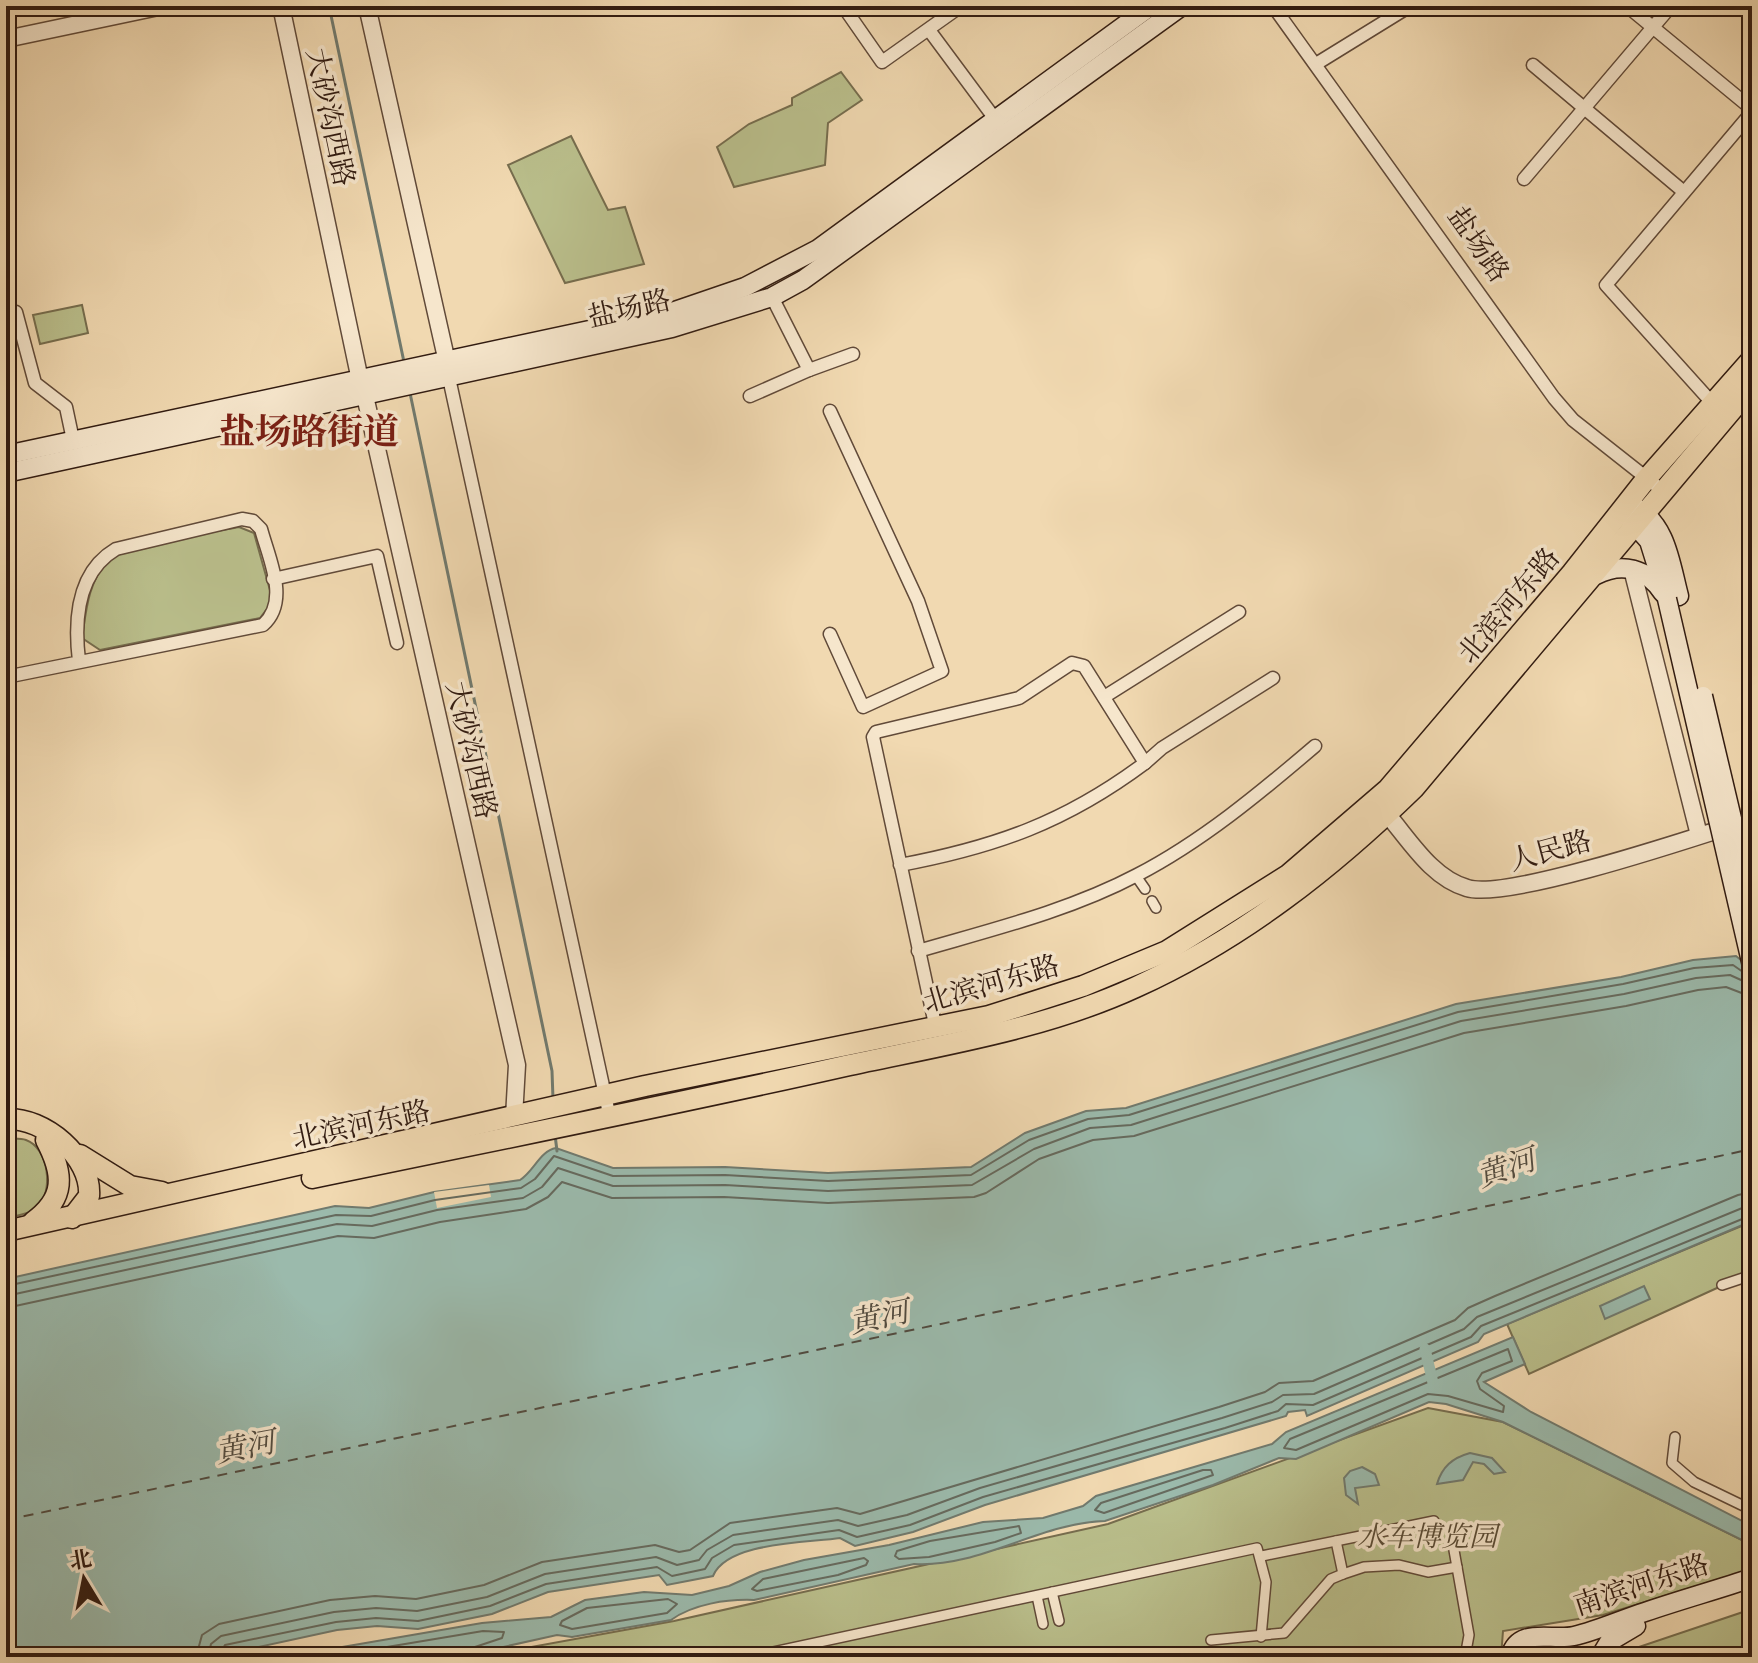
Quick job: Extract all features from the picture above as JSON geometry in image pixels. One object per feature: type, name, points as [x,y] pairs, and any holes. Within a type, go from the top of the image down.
[{"type":"main road","name":"盐场路","points":[[6,473],[371,386],[672,328],[772,297],[803,280],[1151,6]]},
{"type":"main road","name":"盐场路","points":[[448,370],[669,313],[756,282],[818,249],[1182,6]]},
{"type":"main road","name":"北滨河东路","points":[[89,1208],[182,1192],[523,1114],[601,1109],[1020,1027],[1135,988],[1216,945],[1298,892],[1414,788],[1642,519],[1655,484],[1752,359]]},
{"type":"main road","name":"盐场路","points":[[6,455],[371,386]]},
{"type":"main road","name":"北滨河东路","points":[[6,1231],[36,1230],[141,1214],[536,1133],[659,1083],[936,1029],[989,1016],[1127,970],[1217,922],[1288,875],[1388,789],[1624,506],[1655,484],[1752,386]]},
{"type":"main road","points":[[1624,506],[1642,519],[1673,597],[1752,903]]},
{"type":"main road","points":[[1596,575],[1612,568],[1632,569],[1649,576],[1673,597],[1752,966]]},
{"type":"main road","points":[[6,1119],[30,1121],[87,1176],[89,1208]]},
{"type":"main road","points":[[6,1128],[33,1132],[55,1142],[130,1186],[145,1191],[182,1192]]},
{"type":"main road","points":[[36,1230],[61,1187],[55,1142]]},
{"type":"main road","points":[[36,1230],[89,1208],[123,1215],[141,1214]]},
{"type":"main road","name":"北滨河东路","points":[[6,1244],[36,1230]]},
{"type":"main road","name":"南滨河东路","points":[[1510,1657],[1514,1646],[1525,1638],[1558,1639],[1599,1631],[1642,1613],[1752,1578]]},
{"type":"main road","name":"南滨河东路","points":[[1600,1657],[1609,1642],[1645,1622],[1752,1588]]},
{"type":"street","points":[[6,39],[163,6]]},
{"type":"street","name":"大砂沟西路","points":[[281,6],[371,386],[517,1065],[523,1114]]},
{"type":"street","points":[[367,6],[448,370],[601,1109]]},
{"type":"street","points":[[843,6],[882,62],[961,6]]},
{"type":"street","name":"盐场路","points":[[1273,6],[1554,398],[1573,420],[1655,484]]},
{"type":"street","points":[[1316,64],[1410,6]]},
{"type":"street","points":[[1627,6],[1752,111],[1606,285],[1714,405]]},
{"type":"street","points":[[1524,179],[1671,6]]},
{"type":"street","points":[[929,30],[1000,126]]},
{"type":"street","points":[[1533,65],[1684,192]]},
{"type":"street","points":[[772,297],[809,370]]},
{"type":"street","points":[[6,314],[16,312],[35,383],[66,407],[73,440]]},
{"type":"street","points":[[750,396],[853,354]]},
{"type":"street","points":[[830,411],[918,601],[942,671],[863,707],[830,634]]},
{"type":"street","points":[[6,677],[263,625],[273,616],[278,599],[261,529],[253,521],[242,519],[116,549],[101,558],[85,584],[75,629],[79,661]]},
{"type":"street","points":[[273,579],[377,556],[397,643]]},
{"type":"street","points":[[1632,569],[1699,835]]},
{"type":"street","points":[[1104,697],[1239,612]]},
{"type":"street","points":[[936,1029],[873,737],[876,732],[1019,698],[1072,663],[1084,666],[1145,763]]},
{"type":"street","points":[[900,865],[966,852],[1030,832],[1112,788],[1162,748],[1273,678]]},
{"type":"street","points":[[918,951],[1019,921],[1136,876],[1210,829],[1315,746]]},
{"type":"street","name":"人民路","points":[[1387,814],[1447,880],[1469,889],[1491,891],[1752,819]]},
{"type":"street","points":[[1136,876],[1145,889]]},
{"type":"street","points":[[1722,1285],[1752,1275]]},
{"type":"street","points":[[1675,1437],[1672,1463],[1694,1482],[1752,1510]]},
{"type":"street","points":[[1262,1556],[1434,1521]]},
{"type":"street","points":[[1452,1539],[1469,1635],[1465,1657]]},
{"type":"street","points":[[1336,1541],[1343,1574]]},
{"type":"street","points":[[750,1657],[1257,1548],[1262,1556],[1266,1582],[1261,1637]]},
{"type":"street","points":[[1211,1640],[1284,1633],[1331,1579],[1343,1574],[1387,1565],[1428,1572],[1457,1567]]},
{"type":"street","points":[[1052,1592],[1059,1621]]},
{"type":"street","points":[[1037,1596],[1043,1624]]},
{"type":"green space","points":[[841,72],[862,100],[828,123],[825,165],[734,187],[717,147],[749,124],[792,105],[792,98]]},
{"type":"green space","points":[[571,136],[608,210],[625,207],[644,264],[565,283],[508,165]]},
{"type":"green space","points":[[82,305],[88,333],[40,344],[33,315]]},
{"type":"green space","points":[[239,527],[254,533],[273,601],[260,618],[100,650],[82,638],[92,588],[107,562],[130,550]]},
{"type":"green space","points":[[6,1138],[24,1139],[34,1145],[44,1161],[47,1182],[46,1192],[37,1208],[6,1218]]},
{"type":"green space","points":[[1751,1222],[1752,1272],[1529,1374],[1507,1324]]},
{"type":"green space","name":"水车博览园","points":[[1428,1408],[1503,1422],[1752,1545],[1752,1569],[1603,1615],[1503,1631],[1501,1657],[477,1657],[674,1621],[1108,1524]]},
{"type":"green space","points":[[1752,1609],[1752,1657],[1617,1657],[1618,1654]]},
{"type":"water","name":"黄河","points":[[1736,956],[1752,969],[1752,1221],[1484,1334],[1478,1342],[1307,1416],[1305,1410],[1288,1412],[1286,1416],[985,1505],[913,1532],[855,1546],[840,1538],[750,1550],[721,1565],[713,1576],[667,1585],[659,1575],[548,1592],[492,1614],[418,1629],[377,1626],[337,1630],[213,1657],[6,1657],[6,1279],[335,1206],[369,1208],[434,1192],[520,1180],[546,1153],[556,1148],[613,1168],[725,1167],[828,1173],[971,1167],[1025,1133],[1086,1111],[1126,1108],[1456,1004],[1621,977],[1693,960]]},
{"type":"water","points":[[1644,1286],[1650,1299],[1605,1319],[1600,1306]]},
{"type":"water","points":[[1513,1337],[1525,1364],[1484,1382],[1531,1412],[1752,1526],[1752,1545],[1503,1422],[1446,1404],[1429,1402],[1296,1459],[1279,1458],[1213,1485],[1105,1521],[1057,1529],[962,1559],[914,1564],[754,1600],[711,1604],[689,1610],[671,1620],[572,1637],[557,1635],[458,1657],[284,1657],[482,1623],[551,1617],[585,1600],[644,1592],[692,1595],[729,1586],[760,1572],[804,1560],[889,1545],[983,1522],[1043,1518],[1083,1506],[1096,1496],[1272,1444],[1286,1432]]},
{"type":"water","points":[[1470,1453],[1492,1458],[1505,1472],[1494,1474],[1484,1464],[1473,1462],[1463,1480],[1437,1484],[1449,1464]]},
{"type":"water","points":[[1362,1467],[1375,1474],[1379,1485],[1355,1488],[1358,1504],[1346,1495],[1344,1478],[1350,1471]]},
{"type":"pier","points":[[489,1185],[491,1197],[437,1208],[434,1192]]},
{"type":"waterway","points":[[329,6],[404,362]]},
{"type":"waterway","points":[[410,393],[552,1071],[553,1099]]},
{"type":"waterway","points":[[555,1135],[557,1151]]},
{"type":"waterway","points":[[1425,1349],[1434,1387]]},
{"type":"ferry route","points":[[6,1520],[950,1322],[1752,1149]]},
{"type":"district","name":"盐场路街道","points":[[309,431]]}]
